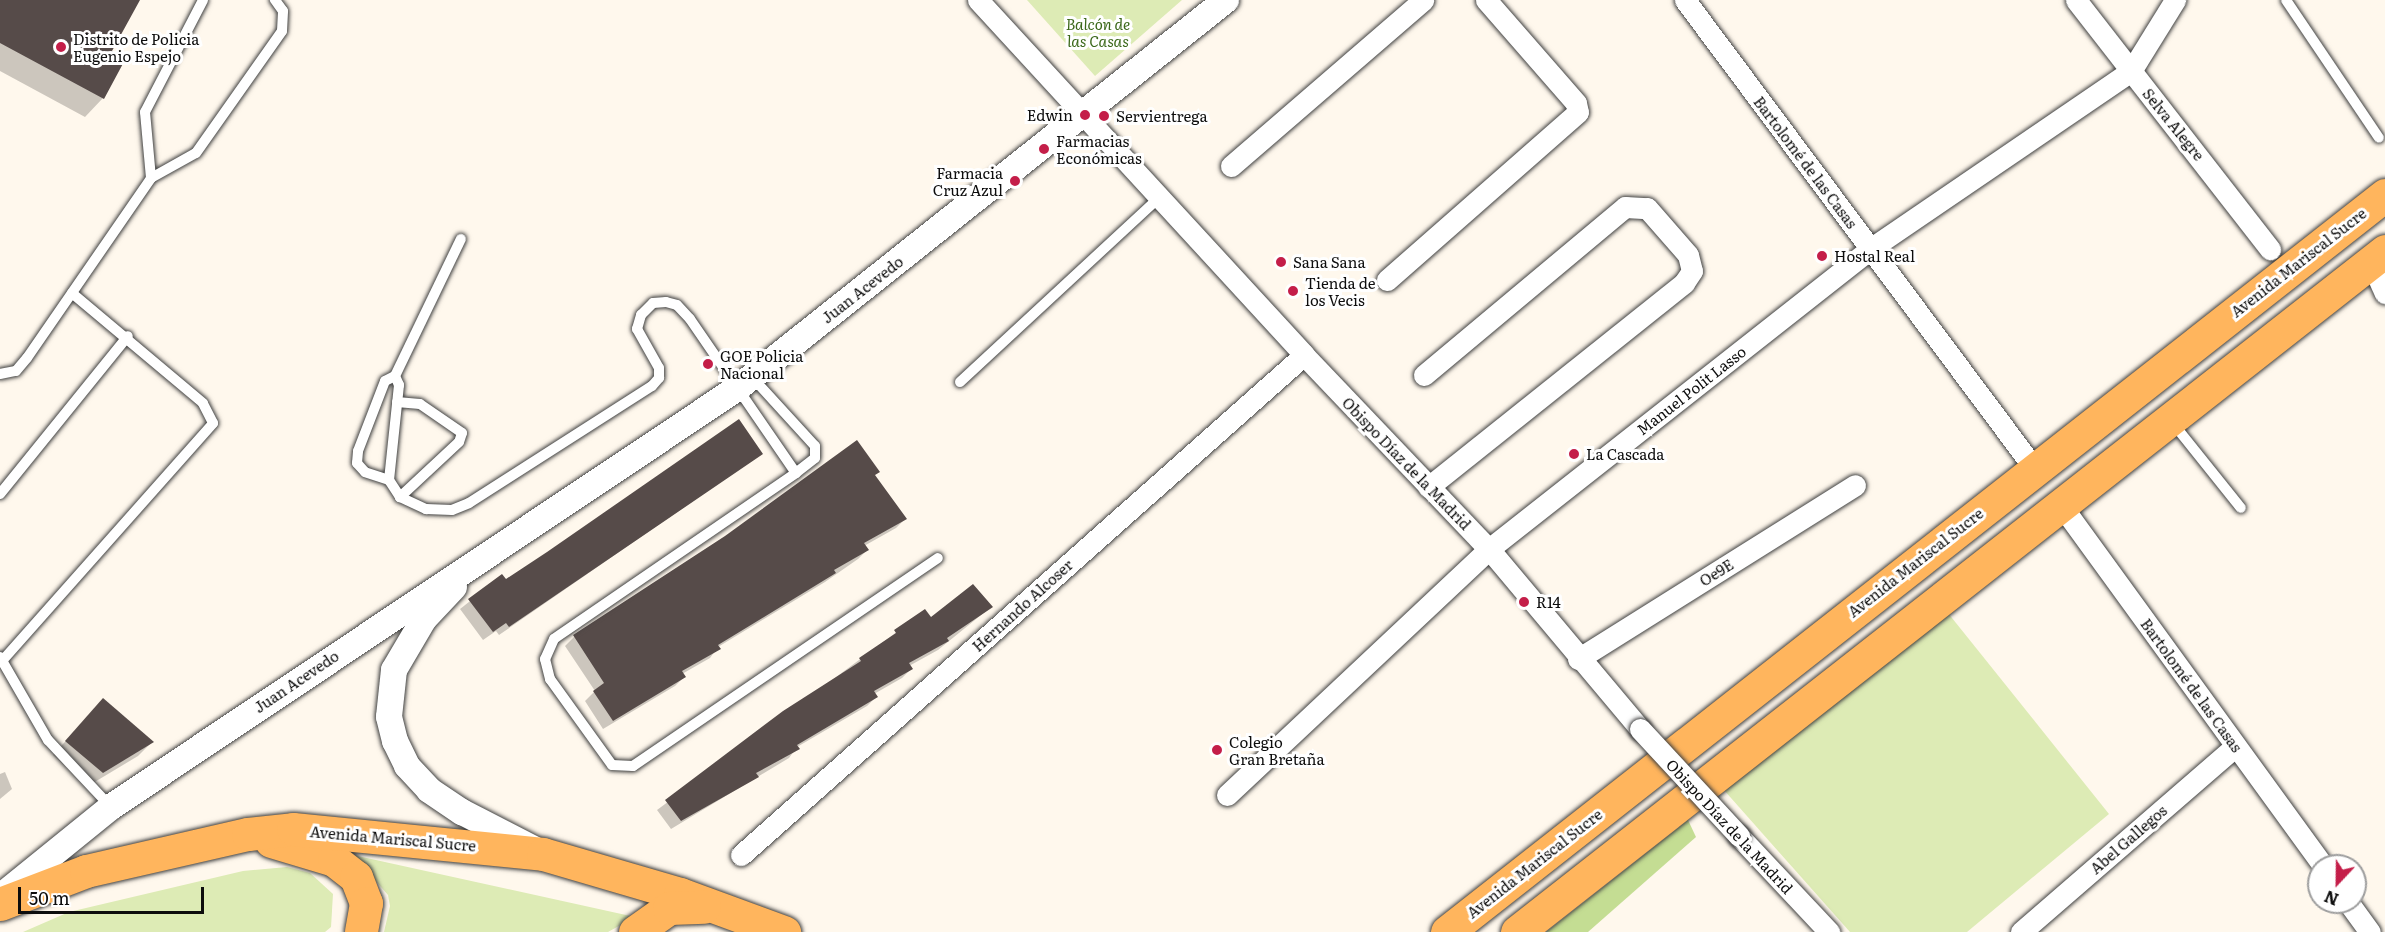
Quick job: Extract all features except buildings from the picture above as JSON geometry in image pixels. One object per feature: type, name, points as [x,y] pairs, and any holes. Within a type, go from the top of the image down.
[{"type":"main road","name":"Avenida Mariscal Sucre","points":[[1447,932],[2034,468],[2385,195]]},
{"type":"main road","points":[[1517,932],[2378,256]]},
{"type":"main road","name":"Avenida Mariscal Sucre","points":[[0,904],[86,871],[248,834],[293,829],[543,854],[732,912],[784,932]]},
{"type":"main road","points":[[248,834],[334,860],[347,869],[363,889],[365,918],[361,932]]},
{"type":"main road","points":[[635,932],[669,908],[697,905],[732,912]]},
{"type":"street","name":"Obispo Díaz de la Madrid","points":[[978,0],[1304,355],[1489,549],[1578,659],[1640,729],[1829,932]]},
{"type":"street","name":"Juan Acevedo","points":[[111,807],[482,555],[745,381],[1084,116],[1226,0]]},
{"type":"street","points":[[1231,166],[1423,0]]},
{"type":"street","points":[[1387,280],[1578,112],[1576,103],[1486,0]]},
{"type":"street","name":"Selva Alegre","points":[[2076,0],[2270,249]]},
{"type":"street","points":[[2131,71],[2175,0]]},
{"type":"street","name":"Bartolomé de las Casas","points":[[1695,4],[1870,249],[2034,468]]},
{"type":"street","name":"Manuel Polit Lasso","points":[[1227,795],[1489,549],[1870,249],[2131,71]]},
{"type":"street","points":[[1424,375],[1625,207],[1647,208],[1688,255],[1692,271],[1684,283],[1428,487]]},
{"type":"street","points":[[2378,256],[2385,293]]},
{"type":"street","name":"Hernando Alcoser","points":[[741,855],[1304,355]]},
{"type":"street","name":"Oe9E","points":[[1578,659],[1855,485]]},
{"type":"street","name":"Bartolomé de las Casas","points":[[2061,505],[2314,854]]},
{"type":"street","name":"Juan Acevedo","points":[[482,555],[424,619],[409,641],[394,670],[389,717],[395,741],[407,766],[429,790],[462,812],[543,854]]},
{"type":"street","name":"Abel Gallegos","points":[[2020,932],[2236,746]]},
{"type":"street","points":[[0,897],[111,807]]},
{"type":"street","points":[[2357,914],[2370,932]]},
{"type":"lane","points":[[151,178],[145,112],[203,0]]},
{"type":"lane","points":[[0,374],[16,371],[151,178],[196,153],[276,40],[284,22],[284,11],[275,0]]},
{"type":"lane","points":[[2286,0],[2368,126],[2382,134]]},
{"type":"lane","points":[[960,382],[1160,198]]},
{"type":"lane","points":[[461,239],[395,376],[385,381],[366,428],[357,463],[365,472],[389,480],[400,497],[426,509],[452,510],[469,503],[652,386],[658,378],[659,368],[637,329],[641,315],[653,303],[677,305],[745,381],[815,446],[815,458],[796,473],[551,644],[545,659],[550,679],[612,765],[633,766],[938,558]]},
{"type":"lane","points":[[72,293],[128,336],[203,403],[213,423],[1,659],[48,740],[111,807]]},
{"type":"lane","points":[[0,494],[128,336]]},
{"type":"lane","points":[[389,480],[399,385],[395,376]]},
{"type":"lane","points":[[745,381],[796,473]]},
{"type":"lane","points":[[397,402],[420,404],[462,433],[459,442],[400,497]]},
{"type":"lane","points":[[2169,419],[2241,508]]},
{"type":"green space","name":"Balcón de las Casas","points":[[1027,0],[1182,0],[1095,76]]},
{"type":"green space","points":[[1948,613],[2109,814],[1967,932],[1850,932],[1723,789]]},
{"type":"green space","points":[[1688,820],[1696,837],[1588,932],[1546,932]]},
{"type":"green space","points":[[353,855],[635,917],[608,932],[384,932],[390,906],[388,895]]},
{"type":"green space","points":[[287,867],[310,873],[333,894],[331,927],[325,932],[23,932],[69,912],[243,871]]},
{"type":"place","name":"Distrito de Policia Eugenio Espejo","points":[[61,47]]},
{"type":"place","name":"Edwin","points":[[1085,115]]},
{"type":"place","name":"Servientrega","points":[[1104,116]]},
{"type":"place","name":"Farmacias Económicas","points":[[1044,149]]},
{"type":"place","name":"Farmacia Cruz Azul","points":[[1015,181]]},
{"type":"place","name":"Hostal Real","points":[[1822,256]]},
{"type":"place","name":"Sana Sana","points":[[1281,262]]},
{"type":"place","name":"Tienda de los Vecis","points":[[1293,291]]},
{"type":"place","name":"GOE Policia Nacional","points":[[708,364]]},
{"type":"place","name":"La Cascada","points":[[1574,454]]},
{"type":"place","name":"R14","points":[[1524,602]]},
{"type":"place","name":"Colegio Gran Bretaña","points":[[1217,750]]}]
